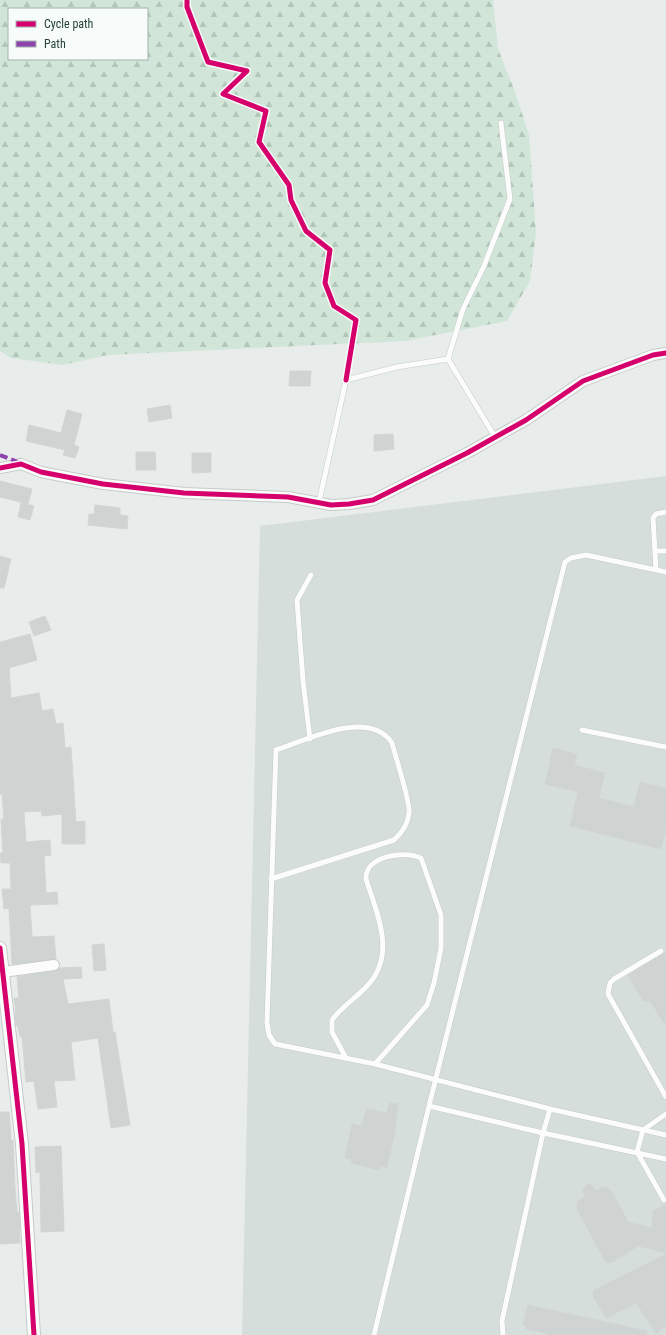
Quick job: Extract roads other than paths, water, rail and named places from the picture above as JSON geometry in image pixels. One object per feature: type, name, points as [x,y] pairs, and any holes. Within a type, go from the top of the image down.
[{"type":"street","points":[[0,468],[21,464],[42,472],[103,484],[184,492],[288,497],[331,505],[373,500],[526,420],[583,381],[653,355],[666,353]]},
{"type":"street","points":[[0,948],[22,1144],[34,1335]]},
{"type":"street","points":[[3,972],[54,964]]},
{"type":"lane","points":[[495,437],[448,359],[463,309],[484,266],[510,199],[501,123]]},
{"type":"lane","points":[[319,502],[346,380],[397,367],[448,359]]},
{"type":"lane","points":[[656,570],[652,518],[656,514],[666,512]]},
{"type":"lane","points":[[655,551],[666,550]]},
{"type":"lane","points":[[374,1335],[428,1106],[565,562],[571,558],[586,555],[666,572]]},
{"type":"lane","points":[[310,739],[303,681],[297,600],[311,575]]},
{"type":"lane","points":[[272,879],[394,840],[406,825],[410,812],[392,743],[387,736],[372,728],[358,726],[344,728],[276,750],[267,1023],[269,1036],[275,1044],[375,1064],[550,1109],[666,1135]]},
{"type":"lane","points":[[582,730],[666,746]]},
{"type":"lane","points":[[346,1058],[332,1032],[332,1020],[372,981],[382,963],[382,930],[366,879],[366,872],[370,866],[382,858],[412,854],[421,858],[441,915],[441,948],[434,983],[427,1005],[375,1064]]},
{"type":"lane","points":[[661,951],[614,979],[610,983],[608,994],[666,1097]]},
{"type":"lane","points":[[428,1106],[543,1133],[666,1159]]},
{"type":"lane","points":[[503,1335],[502,1321],[543,1133],[550,1109]]},
{"type":"lane","points":[[664,1200],[637,1152],[642,1130],[666,1114]]}]
